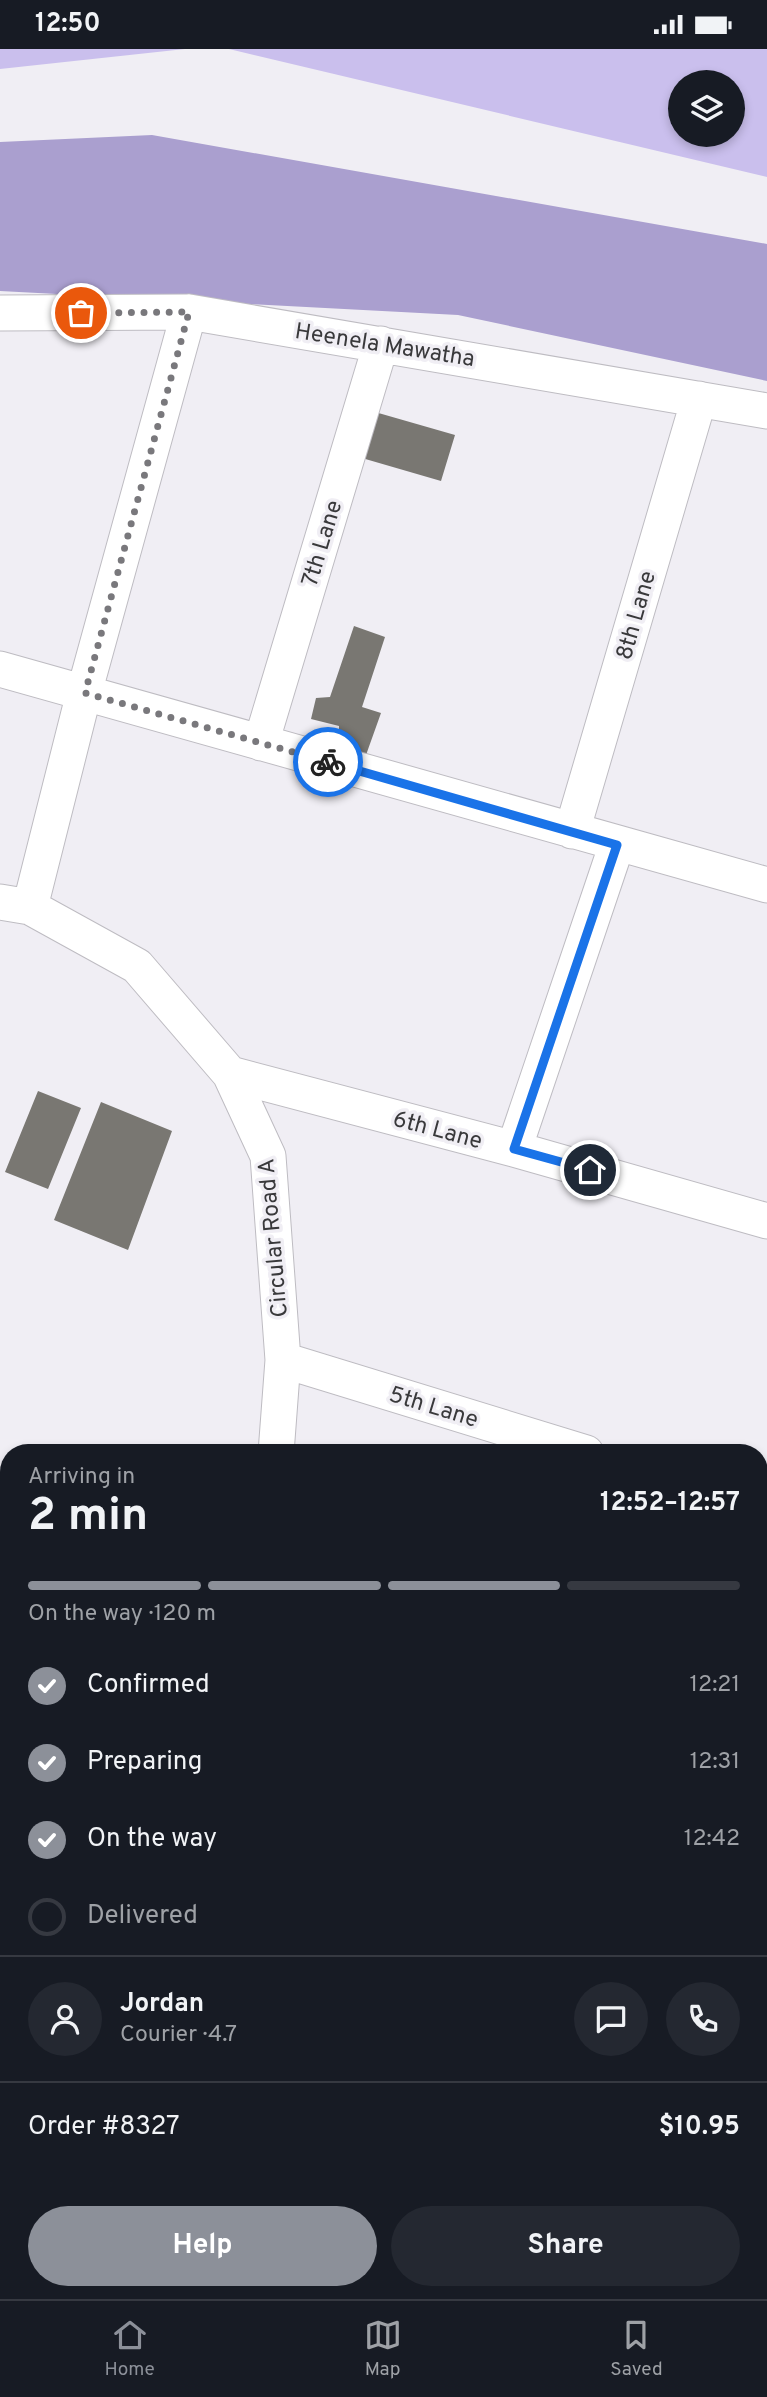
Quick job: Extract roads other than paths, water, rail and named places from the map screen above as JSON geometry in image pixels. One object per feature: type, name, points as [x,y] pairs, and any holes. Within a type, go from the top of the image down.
[{"type":"street","name":"Heenela Mawatha","points":[[0,313],[189,312],[767,411]]},
{"type":"street","points":[[15,904],[85,693],[189,312]]},
{"type":"street","name":"7th Lane","points":[[261,743],[381,344]]},
{"type":"street","name":"8th Lane","points":[[572,831],[699,399]]},
{"type":"street","points":[[0,669],[617,845],[767,885]]},
{"type":"street","points":[[514,1149],[617,845]]},
{"type":"street","name":"Circular Road A","points":[[15,904],[137,965],[230,1074],[268,1156],[283,1360],[277,1444]]},
{"type":"street","name":"6th Lane","points":[[230,1074],[514,1149],[767,1221]]},
{"type":"street","name":"5th Lane","points":[[283,1360],[557,1444]]}]
